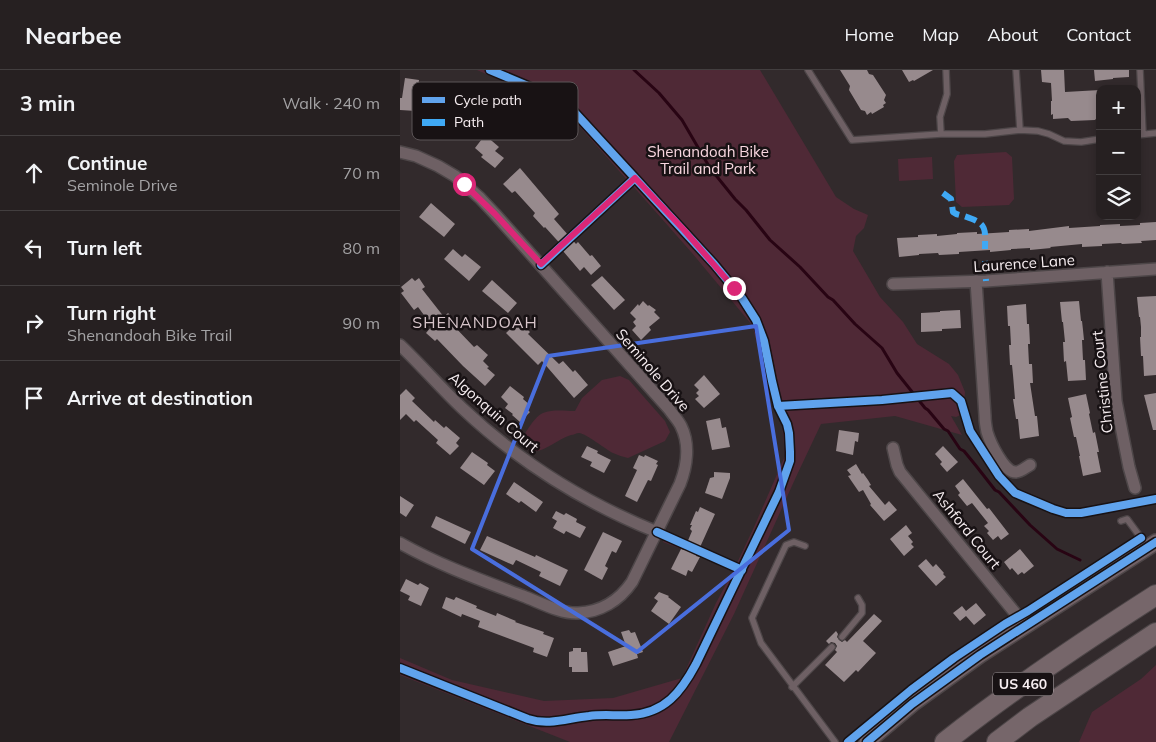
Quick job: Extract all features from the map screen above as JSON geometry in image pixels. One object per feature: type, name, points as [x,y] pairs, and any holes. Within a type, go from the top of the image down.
[{"type":"highway","points":[[1104,628],[1156,582]]},
{"type":"highway","name":"US 460","points":[[945,742],[1010,693],[1104,628],[1156,595]]},
{"type":"highway","name":"US 460","points":[[997,742],[1030,717],[1156,633]]},
{"type":"street","name":"Seminole Drive","points":[[400,152],[416,156],[438,166],[455,176],[480,198],[660,399],[680,425],[686,443],[685,468],[680,484],[632,582],[623,594],[602,608],[589,612],[569,613],[454,570],[400,543]]},
{"type":"street","name":"Laurence Lane","points":[[893,284],[976,281],[1156,269]]},
{"type":"street","name":"Christine Court","points":[[1107,272],[1116,401],[1128,467],[1134,488]]},
{"type":"street","points":[[976,281],[985,423],[989,438],[1009,470],[1018,472],[1030,465]]},
{"type":"street","name":"Algonquin Court","points":[[400,345],[462,408],[513,451],[586,497],[657,532]]},
{"type":"street","name":"Ashford Court","points":[[893,448],[900,472],[1025,626]]},
{"type":"street","points":[[867,742],[942,681],[1152,545]]},
{"type":"lane","points":[[808,70],[852,140],[941,134],[985,134],[1020,130],[1038,131],[1049,134],[1064,142],[1096,140]]},
{"type":"lane","points":[[941,134],[940,117],[947,94],[946,70]]},
{"type":"lane","points":[[1016,70],[1020,130]]},
{"type":"lane","points":[[1140,70],[1140,130]]},
{"type":"lane","points":[[1141,135],[1156,133]]},
{"type":"lane","points":[[1121,521],[1127,519],[1152,545]]},
{"type":"lane","points":[[805,546],[794,542],[786,546],[752,618],[761,643],[792,687],[835,742]]},
{"type":"lane","points":[[842,637],[862,613],[862,605],[858,598]]},
{"type":"lane","points":[[792,687],[832,647]]},
{"type":"highlighted area","points":[[756,326],[789,530],[637,652],[472,549],[548,356]]},
{"type":"green space","name":"Shenandoah Bike Trail and Park","points":[[477,70],[760,70],[836,197],[854,209],[868,215],[864,228],[856,236],[853,251],[880,297],[903,322],[917,344],[949,364],[958,375],[965,392],[963,414],[956,417],[951,416],[962,435],[895,416],[821,424],[734,614],[669,742],[570,742],[400,675],[400,658],[452,680],[544,701],[613,698],[682,678],[716,603],[733,571],[663,542],[668,532],[737,563],[785,456],[781,413],[769,387],[752,325],[632,185],[598,218],[548,260],[545,257],[595,214],[628,181],[578,125],[578,82],[504,82]]},
{"type":"green space","points":[[1006,152],[1012,157],[1014,199],[1009,205],[962,207],[956,202],[954,161],[957,155]]},
{"type":"green space","points":[[932,157],[933,179],[899,181],[898,159]]},
{"type":"green space","points":[[620,376],[629,380],[665,421],[670,432],[665,441],[628,458],[613,453],[579,433],[537,451],[531,451],[526,448],[521,441],[530,425],[543,413],[575,411],[582,398],[602,380]]},
{"type":"green space","points":[[1156,665],[1156,742],[1079,742],[1092,712],[1141,679]]},
{"type":"building","points":[[840,70],[867,70],[869,74],[873,75],[886,95],[884,107],[867,115],[865,111],[861,110]]},
{"type":"building","points":[[902,70],[933,70],[909,82]]},
{"type":"building","points":[[1041,70],[1064,70],[1065,92],[1096,90],[1096,119],[1071,121],[1068,118],[1053,119],[1053,114],[1051,115],[1051,83],[1042,82]]},
{"type":"building","points":[[1094,70],[1129,70],[1129,77],[1095,81]]},
{"type":"building","points":[[405,78],[419,80],[419,82],[412,82],[412,111],[400,110],[400,98],[402,98]]},
{"type":"building","points":[[481,140],[491,140],[499,147],[495,151],[504,158],[495,168],[481,157],[483,155],[475,148]]},
{"type":"building","points":[[520,168],[559,214],[554,219],[576,244],[578,242],[601,266],[591,275],[584,267],[580,271],[563,251],[565,249],[533,216],[535,213],[515,191],[512,193],[503,184]]},
{"type":"building","points":[[431,203],[455,224],[444,237],[419,217]]},
{"type":"building","points":[[1156,222],[1156,240],[1141,241],[1142,243],[1102,244],[1102,246],[1082,247],[1082,244],[1030,250],[1030,248],[990,252],[990,250],[959,252],[959,254],[939,255],[938,253],[899,257],[897,238],[918,237],[918,235],[937,234],[937,236],[957,233],[1009,232],[1009,230],[1029,229],[1029,231],[1069,226],[1069,228],[1120,224],[1120,226],[1140,225],[1140,223]]},
{"type":"building","points":[[453,249],[462,257],[465,254],[481,267],[469,281],[444,259]]},
{"type":"building","points":[[602,276],[625,300],[614,310],[591,285]]},
{"type":"building","points":[[412,278],[415,281],[419,278],[425,287],[422,289],[444,317],[448,313],[454,319],[451,323],[474,347],[477,345],[488,355],[483,361],[489,367],[487,368],[495,375],[485,386],[437,339],[435,341],[426,333],[432,326],[418,307],[414,310],[401,293],[404,291],[401,287]]},
{"type":"building","points":[[492,280],[517,303],[508,313],[482,291]]},
{"type":"building","points":[[1156,296],[1156,375],[1144,376],[1137,297]]},
{"type":"building","points":[[643,301],[656,310],[654,312],[660,318],[649,327],[651,330],[641,340],[632,330],[636,326],[633,322],[636,319],[630,313]]},
{"type":"building","points":[[1079,301],[1084,340],[1082,340],[1086,380],[1068,381],[1066,361],[1064,362],[1063,342],[1065,342],[1060,302]]},
{"type":"building","points":[[1026,304],[1030,344],[1028,344],[1029,364],[1032,364],[1033,383],[1030,383],[1039,436],[1020,439],[1013,399],[1015,399],[1012,365],[1010,365],[1009,345],[1011,345],[1007,306]]},
{"type":"building","points":[[960,310],[961,328],[921,332],[921,313]]},
{"type":"building","points":[[519,321],[530,332],[528,334],[559,364],[563,361],[573,372],[575,370],[588,385],[574,398],[542,361],[538,365],[506,333]]},
{"type":"building","points":[[704,375],[720,394],[704,408],[695,399],[699,396],[696,393],[699,390],[694,385]]},
{"type":"building","points":[[510,386],[524,397],[523,399],[530,405],[526,409],[530,412],[520,422],[505,408],[508,404],[501,397]]},
{"type":"building","points":[[406,389],[415,398],[412,401],[434,422],[435,420],[444,428],[446,426],[460,438],[456,443],[459,446],[450,455],[436,443],[438,440],[416,420],[414,422],[406,414],[400,420],[400,395]]},
{"type":"building","points":[[1156,393],[1156,430],[1153,430],[1144,395]]},
{"type":"building","points":[[1086,394],[1093,433],[1095,432],[1099,452],[1097,452],[1101,472],[1083,476],[1076,437],[1074,437],[1070,418],[1072,417],[1068,398]]},
{"type":"building","points":[[720,418],[722,428],[726,427],[730,447],[712,450],[706,421]]},
{"type":"building","points":[[839,430],[859,433],[858,442],[855,441],[853,455],[836,451]]},
{"type":"building","points":[[587,446],[611,460],[604,473],[590,466],[592,462],[581,457]]},
{"type":"building","points":[[943,446],[958,462],[947,472],[935,454]]},
{"type":"building","points":[[472,452],[488,463],[487,465],[495,471],[484,485],[460,468]]},
{"type":"building","points":[[639,455],[644,457],[645,455],[658,461],[656,464],[658,465],[651,481],[648,480],[637,502],[625,496],[637,470],[633,468]]},
{"type":"building","points":[[856,464],[871,485],[869,486],[885,505],[889,501],[897,510],[884,521],[870,505],[863,490],[859,492],[848,476],[851,475],[847,470]]},
{"type":"building","points":[[714,472],[730,473],[722,499],[705,493],[710,478],[714,477]]},
{"type":"building","points":[[963,479],[1009,534],[1001,540],[998,536],[993,540],[987,533],[989,531],[984,526],[988,523],[972,503],[967,506],[958,495],[960,493],[955,486]]},
{"type":"building","points":[[514,482],[543,502],[536,512],[521,501],[519,503],[506,494]]},
{"type":"building","points":[[400,496],[414,505],[406,517],[400,513]]},
{"type":"building","points":[[700,507],[715,514],[696,556],[700,557],[692,572],[688,570],[686,576],[671,569],[681,549],[684,550],[692,531],[690,529],[692,525],[690,525],[696,511],[698,512]]},
{"type":"building","points":[[556,511],[564,515],[566,513],[577,519],[576,522],[586,527],[580,538],[566,531],[564,534],[553,528],[557,521],[552,518]]},
{"type":"building","points":[[436,516],[471,532],[465,544],[431,527]]},
{"type":"building","points":[[906,525],[912,533],[908,536],[913,542],[911,544],[914,547],[904,556],[890,539]]},
{"type":"building","points":[[603,532],[622,541],[616,553],[612,551],[605,566],[608,568],[602,580],[584,570]]},
{"type":"building","points":[[487,536],[568,570],[560,586],[539,576],[541,572],[516,560],[513,565],[480,550]]},
{"type":"building","points":[[1020,549],[1034,566],[1024,574],[1022,572],[1018,575],[1012,568],[1010,570],[1004,562]]},
{"type":"building","points":[[926,559],[933,567],[936,564],[946,577],[936,586],[918,566]]},
{"type":"building","points":[[406,579],[429,588],[421,606],[408,600],[410,596],[400,591]]},
{"type":"building","points":[[659,592],[669,596],[681,607],[669,624],[651,611],[658,601],[654,598]]},
{"type":"building","points":[[446,597],[454,600],[456,597],[496,616],[497,613],[515,622],[544,632],[543,634],[554,638],[547,657],[533,652],[534,648],[478,627],[480,621],[462,614],[461,617],[442,608]]},
{"type":"building","points":[[976,603],[986,615],[974,625],[966,616],[960,621],[953,613],[962,606],[966,611]]},
{"type":"building","points":[[874,614],[882,621],[863,641],[876,653],[858,672],[856,670],[844,682],[825,665],[837,652],[835,650],[837,646],[835,643],[831,642],[829,644],[826,641],[836,631],[839,640],[847,642]]},
{"type":"building","points":[[629,630],[631,633],[635,632],[643,652],[637,654],[638,658],[613,666],[608,652],[626,646],[621,632]]},
{"type":"building","points":[[573,648],[581,648],[581,652],[587,652],[588,672],[572,672],[572,667],[569,667],[569,652],[573,651]]},
{"type":"waterway","points":[[634,70],[659,93],[682,120],[710,168],[770,240],[882,348],[897,373],[925,408],[948,431],[960,449],[964,451],[995,490],[1057,549],[1080,560]]},
{"type":"marked path","points":[[943,193],[951,199],[953,212],[977,221],[984,227],[985,249]]},
{"type":"marked path","points":[[985,261],[986,281]]},
{"type":"cycle path","points":[[490,70],[518,82]]},
{"type":"cycle path","points":[[400,668],[528,719],[543,722],[594,715],[631,715],[653,710],[663,705],[678,692],[696,664],[779,492],[790,461],[787,424],[778,406],[764,341],[756,320],[742,298],[714,264],[578,116]]},
{"type":"cycle path","points":[[541,265],[635,178]]},
{"type":"cycle path","points":[[778,406],[882,400],[952,393],[961,401],[970,431],[999,476],[1015,493],[1066,513],[1081,513],[1156,499]]},
{"type":"cycle path","points":[[657,532],[742,570]]},
{"type":"cycle path","points":[[848,742],[911,690],[954,658],[1141,538]]},
{"type":"cycle path","points":[[867,742],[912,704],[980,655],[1156,542]]},
{"type":"district","name":"SHENANDOAH","points":[[475,322]]},
{"type":"route","points":[[464,184],[480,198],[541,264],[635,178],[684,230],[734,288]]}]
